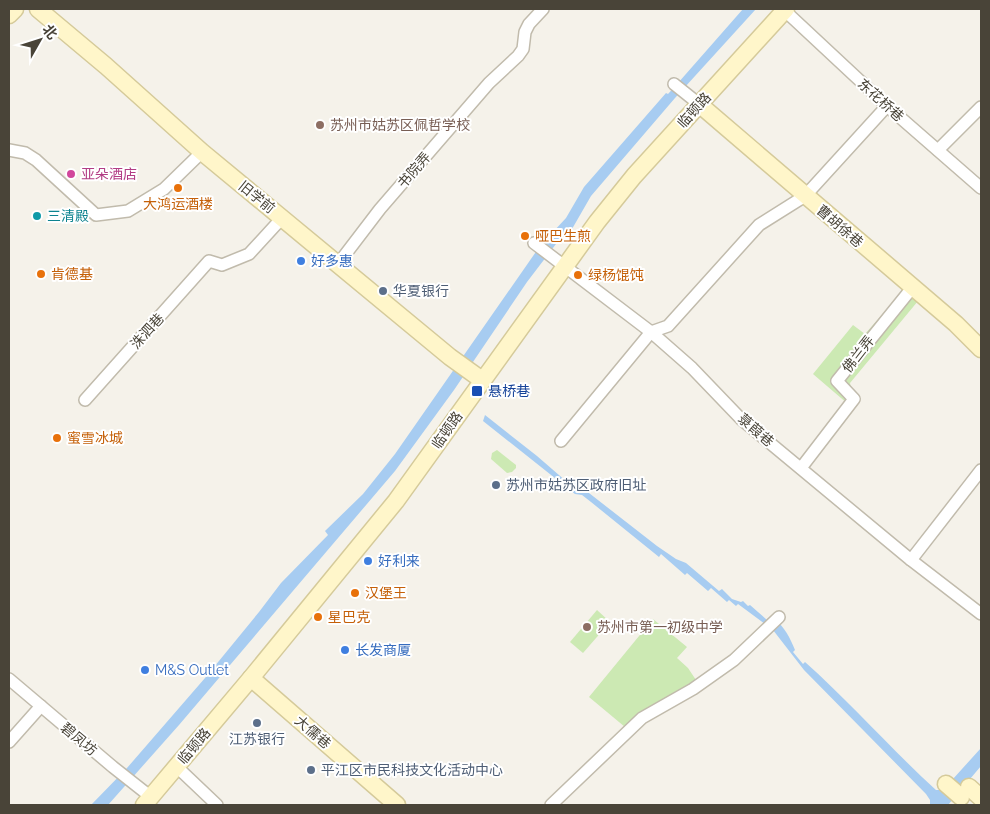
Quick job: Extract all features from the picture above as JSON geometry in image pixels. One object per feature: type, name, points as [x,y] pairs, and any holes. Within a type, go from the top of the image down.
[{"type":"street","points":[[9,15],[14,9]]},
{"type":"street","name":"旧学前","points":[[38,9],[106,66],[202,152],[476,376]]},
{"type":"street","name":"书院弄","points":[[338,264],[380,209],[489,84],[518,56],[523,49],[525,32],[529,24],[543,9]]},
{"type":"street","name":"临顿路","points":[[148,801],[396,502],[476,376],[634,176],[785,9]]},
{"type":"street","name":"东花桥巷","points":[[785,9],[887,106],[981,188]]},
{"type":"street","points":[[674,84],[699,104]]},
{"type":"street","name":"曹胡徐巷","points":[[699,104],[981,348]]},
{"type":"street","points":[[561,441],[651,332],[668,326],[759,225],[805,196],[887,106]]},
{"type":"street","points":[[938,150],[981,107]]},
{"type":"street","points":[[9,150],[25,153],[36,160],[96,215],[128,211],[164,189],[202,152]]},
{"type":"street","name":"洙泗巷","points":[[85,400],[209,261],[222,265],[249,254],[282,218]]},
{"type":"street","name":"菉葭巷","points":[[536,244],[651,332],[692,368],[741,419],[911,560],[981,614]]},
{"type":"street","name":"佛兰弄","points":[[801,468],[854,399],[837,381],[912,288]]},
{"type":"street","points":[[911,560],[981,470]]},
{"type":"street","points":[[551,805],[642,718],[700,684],[734,660],[775,622]]},
{"type":"street","name":"大儒巷","points":[[251,678],[397,805]]},
{"type":"street","name":"碧凤坊","points":[[9,680],[137,786],[148,801]]},
{"type":"street","points":[[9,742],[41,706]]},
{"type":"street","points":[[177,767],[217,805]]},
{"type":"street","points":[[946,784],[967,794]]},
{"type":"green space","points":[[904,290],[918,301],[850,383],[853,397],[848,404],[813,374],[853,325],[865,334]]},
{"type":"green space","points":[[497,450],[516,465],[512,472],[507,473],[491,459],[492,453]]},
{"type":"green space","points":[[597,610],[610,622],[583,653],[570,642]]},
{"type":"green space","points":[[653,619],[687,647],[677,658],[688,668],[698,683],[625,727],[589,697]]},
{"type":"water","points":[[743,9],[756,9],[675,98],[591,196],[572,229],[556,244],[527,282],[454,390],[395,471],[179,725],[108,805],[91,805],[127,768],[205,678],[281,583],[328,535],[325,531],[363,494],[395,454],[540,246],[566,218],[584,187]]},
{"type":"water","points":[[485,415],[567,482],[571,479],[657,546],[676,559],[686,563],[719,591],[722,589],[732,599],[743,601],[748,606],[750,605],[767,620],[774,619],[778,622],[789,637],[795,650],[793,652],[803,664],[805,662],[822,678],[936,790],[943,790],[981,748],[981,766],[948,805],[930,805],[930,800],[926,794],[804,670],[773,630],[738,604],[736,606],[729,600],[727,602],[711,588],[708,591],[687,573],[685,575],[661,554],[659,557],[582,495],[575,494],[483,421]]},
{"type":"place","name":"苏州市姑苏区佩哲学校","points":[[320,125]]},
{"type":"place","name":"亚朵酒店","points":[[71,174]]},
{"type":"place","name":"大鸿运酒楼","points":[[178,188]]},
{"type":"place","name":"三清殿","points":[[37,216]]},
{"type":"place","name":"哑巴生煎","points":[[525,236]]},
{"type":"place","name":"好多惠","points":[[301,261]]},
{"type":"place","name":"肯德基","points":[[41,274]]},
{"type":"place","name":"绿杨馄饨","points":[[578,275]]},
{"type":"place","name":"华夏银行","points":[[383,291]]},
{"type":"place","name":"悬桥巷","points":[[477,391]]},
{"type":"place","name":"蜜雪冰城","points":[[57,438]]},
{"type":"place","name":"苏州市姑苏区政府旧址","points":[[496,485]]},
{"type":"place","name":"好利来","points":[[368,561]]},
{"type":"place","name":"汉堡王","points":[[355,593]]},
{"type":"place","name":"星巴克","points":[[318,617]]},
{"type":"place","name":"苏州市第一初级中学","points":[[587,627]]},
{"type":"place","name":"长发商厦","points":[[345,650]]},
{"type":"place","name":"M&S Outlet","points":[[145,670]]},
{"type":"place","name":"江苏银行","points":[[257,723]]},
{"type":"place","name":"平江区市民科技文化活动中心","points":[[311,770]]}]
